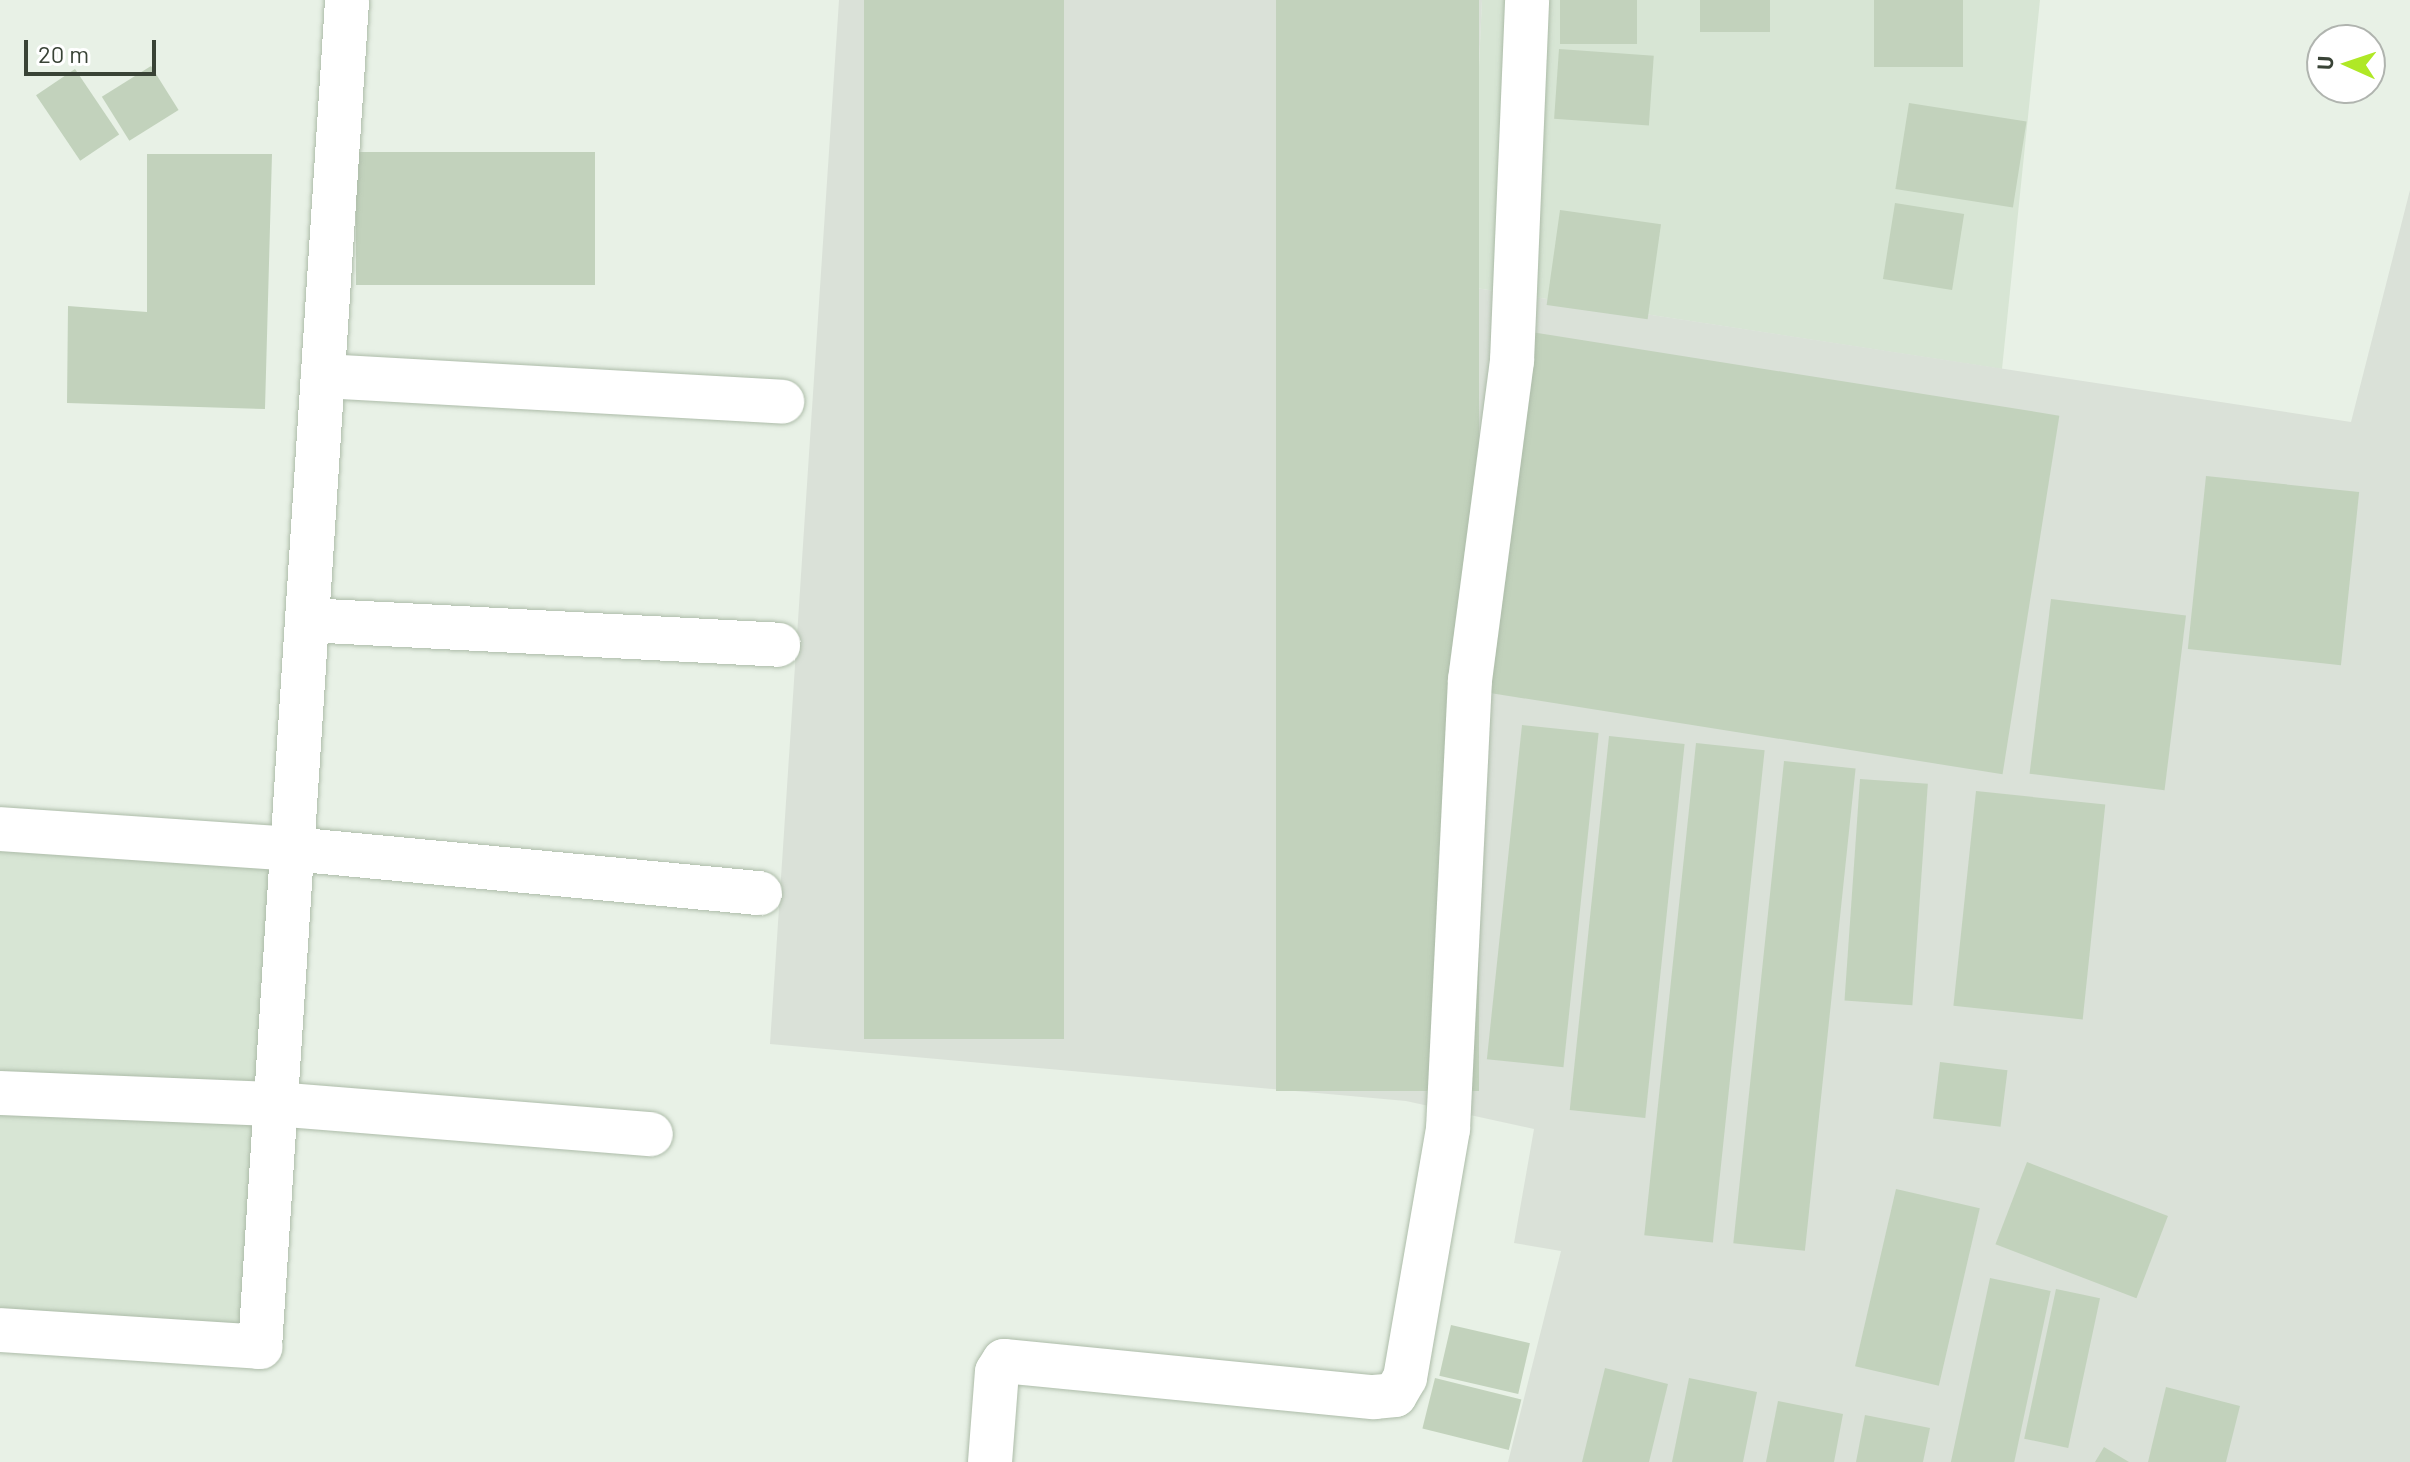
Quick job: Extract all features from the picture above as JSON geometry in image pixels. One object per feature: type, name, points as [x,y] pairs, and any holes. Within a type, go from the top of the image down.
[{"type":"street","points":[[0,1330],[260,1347],[347,0]]},
{"type":"street","points":[[990,1462],[997,1372],[1004,1361],[1374,1397],[1395,1395],[1405,1378],[1448,1129],[1470,680],[1512,361],[1527,0]]},
{"type":"street","points":[[323,376],[782,402]]},
{"type":"street","points":[[307,620],[778,645]]},
{"type":"street","points":[[0,829],[292,849],[760,893]]},
{"type":"street","points":[[0,1093],[275,1104],[651,1134]]},
{"type":"shaded area","points":[[839,0],[1482,0],[1469,287],[2351,422],[2410,190],[2410,1462],[1508,1462],[1561,1251],[1514,1243],[1534,1129],[1406,1101],[770,1044]]},
{"type":"shaded area","points":[[1482,0],[2040,0],[2002,369],[1469,287]]},
{"type":"shaded area","points":[[0,829],[292,844],[265,1346],[0,1332]]},
{"type":"building","points":[[864,0],[1064,0],[1064,1039],[864,1039]]},
{"type":"building","points":[[1276,0],[1479,0],[1479,1091],[1276,1091]]},
{"type":"building","points":[[1560,0],[1637,0],[1637,44],[1560,44]]},
{"type":"building","points":[[1700,0],[1770,0],[1770,32],[1700,32]]},
{"type":"building","points":[[1874,0],[1963,0],[1963,67],[1874,67]]},
{"type":"building","points":[[1559,49],[1654,56],[1649,125],[1554,119]]},
{"type":"building","points":[[151,66],[179,110],[129,141],[102,97]]},
{"type":"building","points":[[75,69],[119,134],[80,161],[36,95]]},
{"type":"building","points":[[1909,103],[2027,122],[2013,208],[1895,189]]},
{"type":"building","points":[[356,152],[595,152],[595,285],[356,285]]},
{"type":"building","points":[[147,154],[272,154],[265,409],[67,403],[68,306],[147,312]]},
{"type":"building","points":[[1895,203],[1964,214],[1952,290],[1883,279]]},
{"type":"building","points":[[1560,210],[1661,224],[1648,319],[1547,305]]},
{"type":"building","points":[[1525,331],[2059,416],[2003,774],[1468,690]]},
{"type":"building","points":[[2206,476],[2359,492],[2341,665],[2188,649]]},
{"type":"building","points":[[2051,599],[2186,616],[2165,790],[2030,774]]},
{"type":"building","points":[[1522,725],[1599,733],[1563,1067],[1487,1059]]},
{"type":"building","points":[[1609,736],[1685,744],[1645,1118],[1570,1110]]},
{"type":"building","points":[[1696,743],[1765,750],[1713,1243],[1644,1235]]},
{"type":"building","points":[[1784,761],[1856,769],[1805,1251],[1733,1243]]},
{"type":"building","points":[[1860,779],[1928,784],[1912,1005],[1845,1000]]},
{"type":"building","points":[[1976,791],[2105,805],[2083,1019],[1953,1006]]},
{"type":"building","points":[[1940,1062],[2007,1070],[2001,1127],[1933,1119]]},
{"type":"building","points":[[2027,1162],[2168,1216],[2136,1298],[1995,1244]]},
{"type":"building","points":[[1896,1189],[1980,1208],[1939,1386],[1855,1366]]},
{"type":"building","points":[[1990,1278],[2051,1291],[2014,1462],[1951,1462]]},
{"type":"building","points":[[2056,1289],[2100,1298],[2068,1448],[2024,1439]]},
{"type":"building","points":[[1451,1325],[1530,1343],[1518,1394],[1439,1376]]},
{"type":"building","points":[[1605,1368],[1668,1384],[1649,1462],[1582,1462]]},
{"type":"building","points":[[1435,1378],[1521,1400],[1509,1450],[1422,1428]]},
{"type":"building","points":[[1689,1378],[1757,1392],[1743,1462],[1672,1462]]},
{"type":"building","points":[[2166,1387],[2240,1406],[2226,1462],[2148,1462]]},
{"type":"building","points":[[1778,1401],[1843,1414],[1834,1462],[1766,1462]]},
{"type":"building","points":[[1865,1415],[1930,1428],[1923,1462],[1856,1462]]},
{"type":"building","points":[[2104,1447],[2129,1462],[2095,1462]]}]
